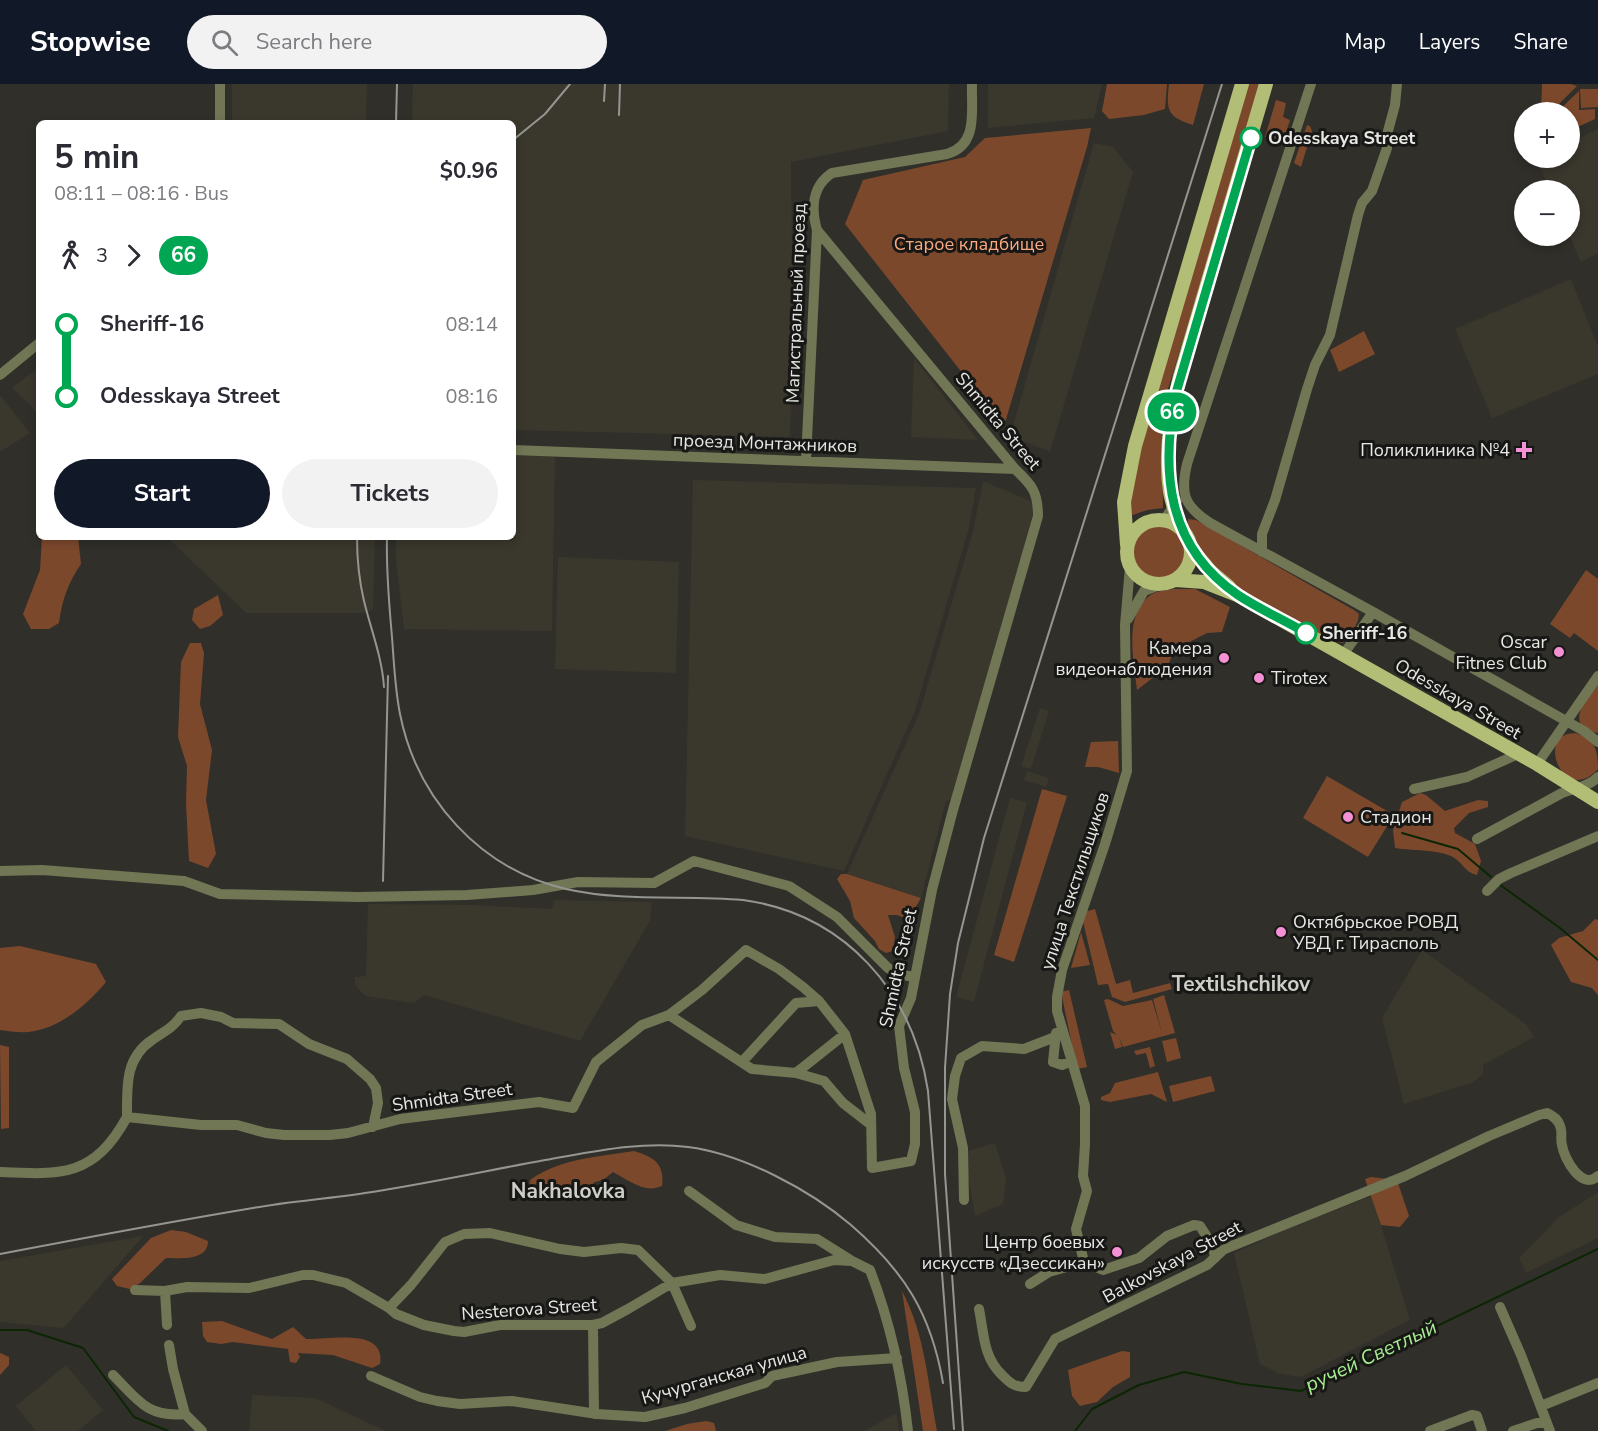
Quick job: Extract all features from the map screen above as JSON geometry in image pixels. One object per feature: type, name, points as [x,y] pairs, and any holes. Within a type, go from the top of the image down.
[{"type":"main road","points":[[1237,594],[1204,582],[1143,581],[1130,567],[1126,556],[1124,502],[1135,446],[1242,84]]},
{"type":"main road","points":[[1169,582],[1186,570],[1191,548],[1173,505],[1169,479],[1171,422],[1176,393],[1266,84]]},
{"type":"main road","points":[[1127,545],[1137,528],[1154,520],[1164,520],[1181,528]]},
{"type":"main road","points":[[1191,548],[1211,572],[1237,594]]},
{"type":"main road","name":"Odesskaya Street","points":[[1237,594],[1537,764],[1598,802]]},
{"type":"street","points":[[220,84],[220,120]]},
{"type":"street","name":"Магистральный проезд","points":[[806,460],[817,230],[814,216],[816,194],[821,182],[832,173],[948,154],[961,149],[971,132],[972,84]]},
{"type":"street","points":[[1311,84],[1187,464],[1183,494],[1191,508],[1200,517],[1566,721],[1598,742]]},
{"type":"street","points":[[1262,552],[1262,534],[1275,500],[1307,389],[1318,358],[1330,335],[1358,215],[1362,203],[1372,191],[1387,148],[1397,84]]},
{"type":"street","name":"Shmidta Street","points":[[373,1126],[378,1102],[376,1088],[370,1079],[346,1059],[309,1044],[279,1024],[233,1023],[221,1017],[201,1013],[181,1016],[174,1026],[141,1047],[131,1064],[127,1091],[127,1117],[201,1125],[237,1125],[284,1135],[330,1135],[373,1126],[400,1119],[539,1102],[573,1108],[596,1062],[642,1025],[669,1015],[702,990],[746,950],[779,969],[819,1001],[845,1034],[871,1114],[872,1168],[911,1161],[915,1112],[904,1068],[899,1031],[901,1020],[911,998],[932,890],[952,810],[1038,516],[1038,501],[1035,490],[1015,469],[817,230]]},
{"type":"street","points":[[0,375],[36,345]]},
{"type":"street","name":"проезд Монтажников","points":[[516,450],[1015,469]]},
{"type":"street","points":[[1164,520],[1183,494]]},
{"type":"street","name":"улица Текстильщиков","points":[[1084,1262],[1076,1229],[1087,1191],[1083,1176],[1085,1106],[1057,1011],[1058,989],[1062,970],[1127,771],[1125,625],[1130,567]]},
{"type":"street","points":[[1125,625],[1144,591],[1169,582]]},
{"type":"street","points":[[1343,655],[1373,612]]},
{"type":"street","points":[[1537,764],[1598,676]]},
{"type":"street","points":[[1414,789],[1467,777],[1518,754]]},
{"type":"street","points":[[1477,839],[1598,777]]},
{"type":"street","points":[[1487,891],[1499,879],[1511,873],[1598,836]]},
{"type":"street","points":[[0,872],[42,870],[184,881],[220,894],[467,895],[533,890],[578,882],[654,883],[694,861],[789,886],[837,917],[888,968],[902,975],[915,977]]},
{"type":"street","points":[[742,1062],[796,1004],[819,1001]]},
{"type":"street","points":[[1057,1011],[1053,1062],[1062,1065],[1072,1061]]},
{"type":"street","points":[[669,1015],[752,1069],[796,1073],[824,1081],[843,1103],[870,1124]]},
{"type":"street","points":[[796,1073],[845,1034]]},
{"type":"street","points":[[964,1200],[963,1148],[952,1099],[955,1076],[961,1058],[982,1046],[1024,1049],[1055,1037]]},
{"type":"street","name":"Balkovskaya Street","points":[[979,1309],[984,1344],[990,1361],[1011,1384],[1016,1387],[1026,1387],[1055,1338],[1207,1265],[1223,1250],[1372,1190],[1431,1165],[1489,1136],[1547,1113],[1555,1117],[1560,1125],[1561,1144],[1574,1171],[1588,1181],[1598,1176]]},
{"type":"street","points":[[0,1172],[51,1173],[76,1168],[102,1153],[112,1142],[127,1117]]},
{"type":"street","points":[[689,1191],[736,1225],[775,1237],[817,1239],[870,1270],[897,1358],[903,1384],[908,1431]]},
{"type":"street","points":[[1030,1284],[1049,1272],[1084,1262],[1103,1270],[1139,1258],[1167,1236],[1194,1225],[1200,1226],[1213,1246],[1215,1258]]},
{"type":"street","points":[[389,1308],[411,1285],[437,1250],[454,1237],[464,1234],[490,1233],[560,1249],[638,1250],[672,1283],[691,1326]]},
{"type":"street","name":"Nesterova Street","points":[[135,1290],[168,1290],[187,1287],[249,1288],[303,1275],[313,1275],[346,1283],[396,1314],[424,1325],[464,1332],[500,1325],[593,1325],[602,1323],[672,1283],[720,1275],[765,1279],[834,1260],[852,1261]]},
{"type":"street","points":[[167,1325],[168,1290]]},
{"type":"street","points":[[1500,1307],[1549,1427]]},
{"type":"street","points":[[593,1325],[594,1414]]},
{"type":"street","points":[[169,1345],[185,1414],[202,1431]]},
{"type":"street","name":"Кучурганская улица","points":[[371,1376],[420,1397],[437,1401],[460,1404],[512,1401],[594,1414],[645,1417],[685,1408],[765,1383],[772,1376],[837,1362],[897,1358]]},
{"type":"street","points":[[113,1375],[139,1403],[151,1410],[161,1413],[185,1414]]},
{"type":"street","points":[[1541,1406],[1598,1383]]},
{"type":"street","points":[[1430,1431],[1472,1415],[1477,1416],[1482,1431]]},
{"type":"street","points":[[1513,1431],[1537,1423],[1549,1427]]},
{"type":"shaded area","points":[[232,84],[367,84],[366,120],[232,120]]},
{"type":"shaded area","points":[[413,84],[949,84],[948,131],[791,162],[793,335],[790,437],[516,430],[516,120],[412,120]]},
{"type":"shaded area","points":[[988,84],[1102,84],[1094,118],[988,128]]},
{"type":"shaded area","points":[[1598,129],[1598,253],[1581,262],[1574,246],[1580,246],[1580,180],[1546,180],[1540,168],[1580,168],[1580,138]]},
{"type":"shaded area","points":[[1094,143],[1113,147],[1133,172],[1050,452],[1010,436]]},
{"type":"shaded area","points":[[1571,279],[1598,347],[1598,374],[1492,418],[1455,329]]},
{"type":"shaded area","points":[[914,358],[978,440],[911,437]]},
{"type":"shaded area","points":[[36,369],[36,411],[12,388]]},
{"type":"shaded area","points":[[0,395],[30,433],[0,452]]},
{"type":"shaded area","points":[[516,455],[555,456],[552,631],[404,629],[396,540],[516,540]]},
{"type":"shaded area","points":[[693,480],[976,488],[969,528],[915,711],[844,871],[685,836]]},
{"type":"shaded area","points":[[983,481],[1036,503],[956,797],[946,801],[921,898],[847,874],[919,714],[973,531]]},
{"type":"shaded area","points":[[170,540],[375,540],[373,610],[362,613],[246,613]]},
{"type":"shaded area","points":[[558,557],[679,562],[676,673],[555,669]]},
{"type":"shaded area","points":[[1040,708],[1049,711],[1031,769],[1021,766]]},
{"type":"shaded area","points":[[1027,771],[1049,778],[1046,787],[1024,780]]},
{"type":"shaded area","points":[[1010,798],[1027,802],[974,1002],[956,997]]},
{"type":"shaded area","points":[[554,900],[652,902],[650,921],[580,1041],[424,995],[414,1003],[365,996],[355,985],[355,977],[366,976],[368,904],[552,909]]},
{"type":"shaded area","points":[[1422,950],[1526,1024],[1534,1037],[1483,1065],[1483,1074],[1474,1082],[1404,1104],[1382,1018]]},
{"type":"shaded area","points":[[995,1143],[1006,1179],[1003,1204],[975,1216],[964,1152]]},
{"type":"shaded area","points":[[1598,1192],[1598,1238],[1526,1273],[1519,1258],[1559,1217]]},
{"type":"shaded area","points":[[1372,1196],[1410,1320],[1301,1377],[1280,1374],[1260,1364],[1234,1253],[1294,1226]]},
{"type":"shaded area","points":[[143,1236],[64,1328],[0,1322],[0,1261]]},
{"type":"shaded area","points":[[66,1365],[103,1410],[78,1431],[36,1431],[16,1406]]},
{"type":"shaded area","points":[[252,1395],[315,1398],[386,1431],[249,1431]]},
{"type":"shaded area","points":[[897,1414],[899,1431],[864,1431],[893,1415]]},
{"type":"green space","points":[[1107,84],[1167,84],[1165,109],[1144,115],[1109,119],[1102,111]]},
{"type":"green space","points":[[1169,84],[1204,84],[1193,125],[1178,119],[1170,111],[1168,106]]},
{"type":"green space","points":[[1248,84],[1262,84],[1167,392],[1162,436],[1163,508],[1147,510],[1130,516],[1127,502],[1146,428]]},
{"type":"green space","points":[[1542,84],[1577,86],[1561,102],[1541,102]]},
{"type":"green space","points":[[1580,89],[1598,89],[1598,107],[1581,108]]},
{"type":"green space","points":[[1579,91],[1579,102],[1567,102]]},
{"type":"green space","points":[[1276,100],[1286,103],[1283,117],[1290,120],[1283,142],[1265,137]]},
{"type":"green space","points":[[1595,109],[1595,119],[1580,126],[1580,110]]},
{"type":"green space","points":[[1307,125],[1312,131],[1301,167],[1294,163]]},
{"type":"green space","name":"Старое кладбище","points":[[1091,128],[1004,426],[845,224],[863,180],[965,157],[985,138]]},
{"type":"green space","points":[[1364,331],[1375,354],[1339,372],[1330,350]]},
{"type":"green space","points":[[1188,519],[1196,520],[1354,610],[1359,614],[1355,627],[1343,643],[1334,641],[1288,618],[1243,591],[1220,573],[1197,546]]},
{"type":"green space","points":[[1159,525],[1170,527],[1179,533],[1185,542],[1187,553],[1185,564],[1179,573],[1170,579],[1159,581],[1148,579],[1139,573],[1133,564],[1131,553],[1133,542],[1139,533],[1148,527]]},
{"type":"green space","points":[[42,540],[78,540],[81,564],[66,592],[59,623],[49,629],[31,629],[23,614],[40,570]]},
{"type":"green space","points":[[1586,570],[1598,579],[1598,651],[1574,633],[1570,638],[1550,624]]},
{"type":"green space","points":[[1173,589],[1195,589],[1230,607],[1222,632],[1207,633],[1174,650],[1168,666],[1137,690],[1132,637],[1137,611],[1154,593]]},
{"type":"green space","points":[[218,595],[223,615],[210,626],[200,629],[192,620],[194,609]]},
{"type":"green space","points":[[190,643],[201,643],[204,653],[200,704],[212,750],[206,800],[216,854],[208,868],[189,861],[187,766],[178,737],[181,662]]},
{"type":"green space","points":[[1598,681],[1598,733],[1587,730],[1581,725],[1579,719],[1580,711],[1588,695]]},
{"type":"green space","points":[[1575,733],[1587,738],[1594,746],[1598,769],[1586,778],[1576,780],[1567,776],[1560,769],[1555,749],[1558,741],[1566,734]]},
{"type":"green space","points":[[1118,741],[1119,773],[1098,767],[1085,767],[1091,742]]},
{"type":"green space","name":"Стадион","points":[[1327,776],[1394,815],[1368,857],[1303,818]]},
{"type":"green space","points":[[1042,789],[1067,796],[1014,962],[994,955]]},
{"type":"green space","points":[[1420,793],[1426,795],[1445,811],[1478,800],[1488,801],[1488,807],[1469,813],[1454,828],[1455,833],[1475,844],[1481,861],[1477,875],[1469,872],[1451,856],[1431,851],[1395,848],[1393,830],[1402,802]]},
{"type":"green space","points":[[841,874],[921,898],[912,913],[905,918],[888,915],[895,937],[893,951],[886,953],[879,949],[875,941],[854,918],[850,901],[837,879]]},
{"type":"green space","points":[[1095,909],[1116,984],[1130,980],[1133,993],[1170,983],[1172,989],[1125,1002],[1112,997],[1108,984],[1098,985],[1081,913]]},
{"type":"green space","points":[[1595,919],[1598,920],[1598,995],[1592,988],[1571,982],[1551,945],[1559,938],[1583,931]]},
{"type":"green space","points":[[1081,932],[1090,965],[1071,968]]},
{"type":"green space","points":[[20,946],[96,964],[106,982],[81,1007],[51,1026],[28,1032],[0,1030],[0,948]]},
{"type":"green space","points":[[1069,990],[1087,1067],[1077,1069],[1061,992]]},
{"type":"green space","points":[[1164,995],[1175,1033],[1123,1047],[1119,1037],[1122,1047],[1115,1049],[1110,1032],[1117,1035],[1113,1031],[1104,1000],[1108,999],[1123,1006],[1152,1000],[1162,1033],[1153,999]]},
{"type":"green space","points":[[1176,1038],[1181,1058],[1167,1062],[1162,1041]]},
{"type":"green space","points":[[0,1045],[9,1047],[9,1128],[1,1129]]},
{"type":"green space","points":[[1150,1047],[1155,1066],[1150,1068],[1146,1053],[1136,1055],[1134,1051]]},
{"type":"green space","points":[[1158,1072],[1167,1102],[1151,1094],[1110,1102],[1101,1100],[1101,1097],[1110,1093],[1115,1083]]},
{"type":"green space","points":[[1211,1076],[1215,1091],[1173,1102],[1169,1086]]},
{"type":"green space","points":[[634,1151],[656,1162],[662,1172],[662,1186],[643,1187],[613,1172],[603,1180],[595,1182],[574,1199],[551,1192],[541,1194],[529,1189],[530,1180],[554,1167],[580,1159]]},
{"type":"green space","points":[[1371,1177],[1397,1180],[1409,1216],[1400,1227],[1381,1225],[1365,1179]]},
{"type":"green space","points":[[171,1230],[186,1232],[208,1241],[207,1247],[204,1252],[193,1257],[166,1258],[140,1283],[130,1289],[117,1286],[112,1279],[151,1238]]},
{"type":"green space","points":[[902,1291],[910,1307],[921,1342],[937,1431],[923,1431]]},
{"type":"green space","points":[[222,1321],[272,1339],[293,1327],[306,1339],[366,1340],[380,1352],[380,1364],[372,1368],[333,1355],[298,1353],[300,1357],[296,1363],[290,1362],[288,1349],[233,1342],[221,1344],[207,1342],[203,1336],[202,1322]]},
{"type":"green space","points":[[1122,1351],[1130,1352],[1130,1377],[1113,1387],[1097,1402],[1080,1406],[1072,1396],[1068,1370]]},
{"type":"green space","points":[[0,1353],[9,1357],[9,1365],[0,1375]]},
{"type":"green space","points":[[706,1421],[714,1423],[716,1431],[665,1431],[687,1424]]},
{"type":"waterway","points":[[1402,833],[1458,849],[1491,877]]},
{"type":"waterway","points":[[1499,884],[1560,928],[1598,960]]},
{"type":"waterway","name":"ручей Светлый","points":[[1075,1431],[1092,1409],[1139,1385],[1184,1372],[1242,1384],[1301,1391],[1598,1249]]},
{"type":"waterway","name":"ручей Светлый","points":[[0,1330],[27,1330],[83,1348],[134,1417],[168,1431]]},
{"type":"railway","points":[[396,120],[397,84]]},
{"type":"railway","points":[[516,138],[545,114],[570,84]]},
{"type":"railway","points":[[604,101],[605,84]]},
{"type":"railway","points":[[619,115],[620,84]]},
{"type":"railway","points":[[963,1431],[945,1174],[945,1068],[950,994],[958,943],[984,838],[1222,84]]},
{"type":"railway","points":[[357,540],[361,585],[379,654],[384,687]]},
{"type":"railway","points":[[387,540],[388,587],[396,686],[408,745],[437,801],[457,826],[480,847],[506,865],[535,879],[566,889],[609,896],[743,900],[780,908],[813,922],[842,940],[868,964],[890,991],[907,1021],[920,1055],[928,1091],[954,1429]]},
{"type":"railway","points":[[383,881],[388,676]]},
{"type":"railway","points":[[0,1254],[221,1213],[432,1182],[598,1151],[652,1145],[688,1147],[731,1157],[775,1176],[816,1199],[870,1242],[900,1277],[923,1314],[938,1358],[943,1383]]},
{"type":"bus line","name":"66","points":[[1251,138],[1179,376],[1171,422],[1170,492],[1181,528],[1188,537],[1191,548],[1204,565],[1237,594],[1306,633]]},
{"type":"place","name":"Odesskaya Street","points":[[1251,138]]},
{"type":"place","name":"Поликлиника №4","points":[[1524,450]]},
{"type":"place","name":"Sheriff-16","points":[[1306,633]]},
{"type":"place","name":"Oscar Fitnes Club","points":[[1559,652]]},
{"type":"place","name":"Камера видеонаблюдения","points":[[1224,658]]},
{"type":"place","name":"Tirotex","points":[[1259,678]]},
{"type":"place","name":"Стадион","points":[[1348,817]]},
{"type":"place","name":"Октябрьское РОВД УВД г. Тирасполь","points":[[1281,932]]},
{"type":"place","name":"Центр боевых искусств «Дзессикан»","points":[[1117,1252]]},
{"type":"district","name":"Textilshchikov","points":[[1241,984]]},
{"type":"district","name":"Nakhalovka","points":[[568,1191]]}]
